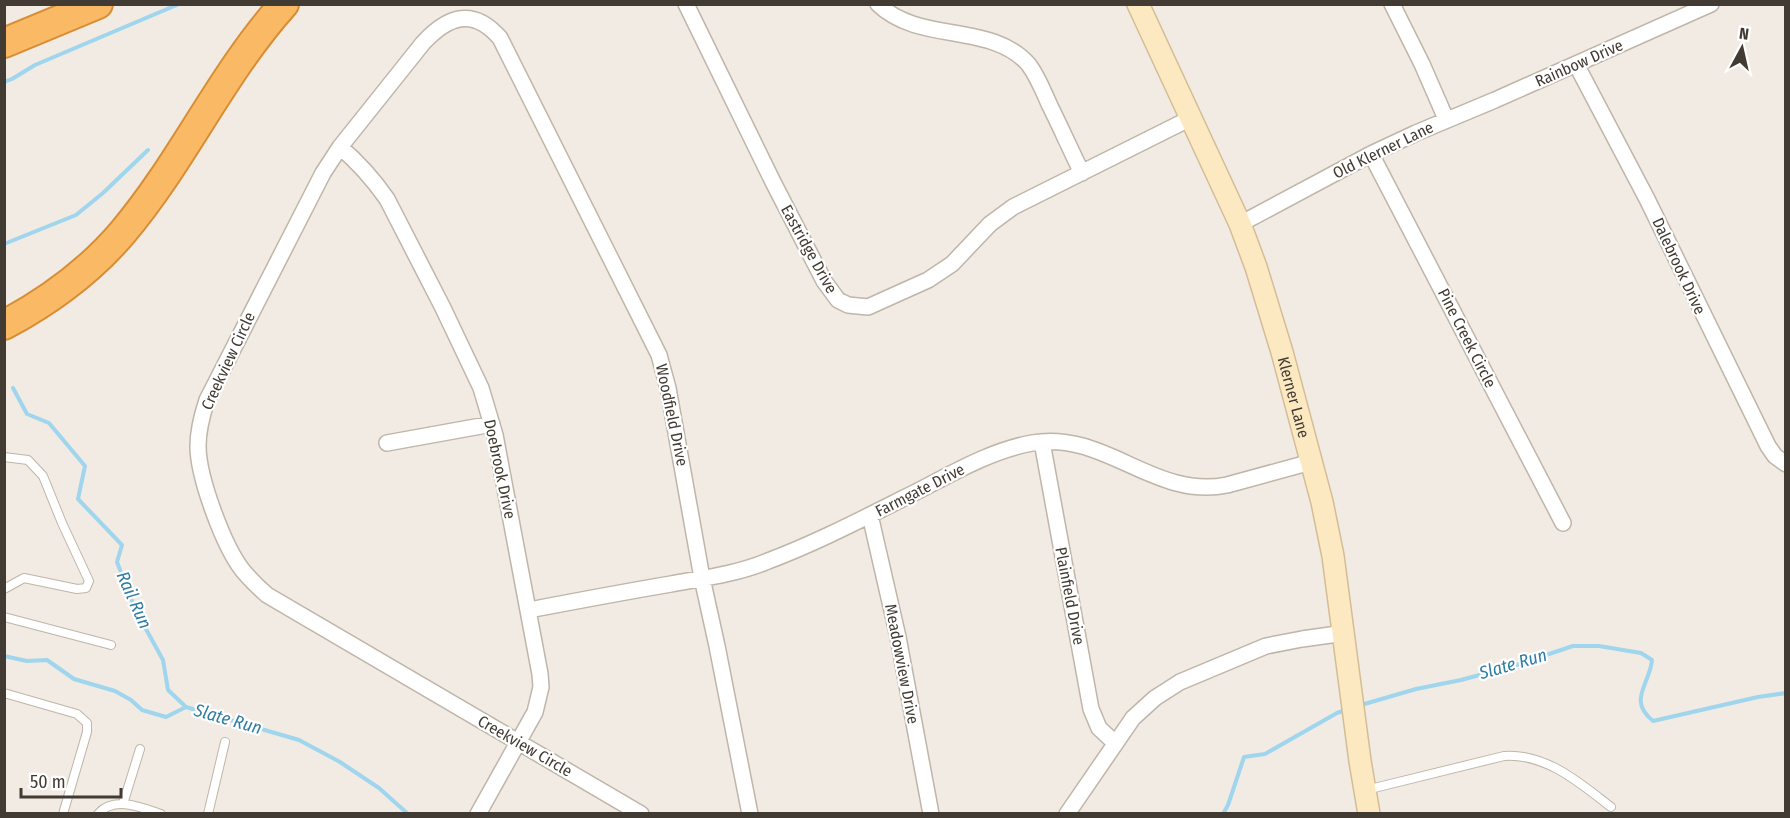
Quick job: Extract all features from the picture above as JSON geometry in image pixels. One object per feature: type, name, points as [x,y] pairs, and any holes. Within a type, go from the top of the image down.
[{"type":"highway","points":[[4,43],[98,4]]},
{"type":"highway","points":[[4,325],[52,297],[101,256],[123,232],[232,71],[259,33],[284,4]]},
{"type":"street","name":"Eastridge Drive","points":[[686,4],[824,280],[838,300],[848,305],[868,307],[928,280],[952,264],[990,224],[1013,207],[1191,117]]},
{"type":"street","points":[[878,4],[887,13],[909,24],[982,39],[1008,49],[1020,57],[1030,66],[1082,173]]},
{"type":"street","name":"Klerner Lane","points":[[1138,4],[1240,224],[1282,352],[1331,545],[1369,813]]},
{"type":"street","name":"Old Klerner Lane","points":[[1240,224],[1371,154],[1446,119],[1392,4]]},
{"type":"street","name":"Rainbow Drive","points":[[1446,119],[1496,100],[1711,4]]},
{"type":"street","name":"Woodfield Drive","points":[[445,23],[458,18],[482,22],[492,28],[500,38],[652,339],[668,388],[702,578],[750,813]]},
{"type":"street","name":"Creekview Circle","points":[[445,23],[423,43],[340,147],[323,173],[207,400],[199,432],[200,464],[208,495],[234,557],[243,571],[267,595],[641,813]]},
{"type":"street","name":"Dalebrook Drive","points":[[1576,64],[1647,199],[1768,446],[1785,464]]},
{"type":"street","name":"Doebrook Drive","points":[[340,147],[365,170],[387,199],[467,357],[481,388],[492,424],[529,610],[541,687],[535,712],[477,813]]},
{"type":"street","name":"Pine Creek Circle","points":[[1371,154],[1563,523]]},
{"type":"street","points":[[387,443],[492,424]]},
{"type":"street","name":"Farmgate Drive","points":[[529,610],[736,572],[768,562],[998,452],[1042,442],[1077,443],[1159,478],[1198,488],[1214,488],[1311,462]]},
{"type":"street","name":"Plainfield Drive","points":[[1042,442],[1091,709],[1099,728],[1114,743]]},
{"type":"street","name":"Meadowview Drive","points":[[870,515],[898,637],[932,813]]},
{"type":"street","points":[[1067,813],[1114,743],[1143,708],[1180,682],[1266,646],[1345,633]]},
{"type":"lane","points":[[4,456],[28,460],[43,476],[89,581],[86,588],[77,589],[24,578],[4,589]]},
{"type":"lane","points":[[4,617],[111,645]]},
{"type":"lane","points":[[4,693],[77,714],[87,723],[87,732],[63,813]]},
{"type":"lane","points":[[208,813],[225,742]]},
{"type":"lane","points":[[123,804],[140,749]]},
{"type":"lane","points":[[1365,790],[1504,756],[1520,756],[1559,770],[1587,787],[1611,807]]},
{"type":"lane","points":[[98,813],[108,806],[123,804],[161,813]]},
{"type":"waterway","points":[[4,82],[35,65],[179,4]]},
{"type":"waterway","points":[[4,244],[76,215],[148,150]]},
{"type":"waterway","name":"Rail Run","points":[[13,388],[27,414],[49,423],[85,466],[78,499],[122,545],[117,562],[136,611],[163,660],[168,690],[186,707]]},
{"type":"waterway","name":"Slate Run","points":[[1361,705],[1416,689],[1513,666],[1573,646],[1599,646],[1641,653],[1652,660],[1641,699],[1645,713],[1653,721],[1758,697],[1786,693]]},
{"type":"waterway","name":"Slate Run","points":[[4,656],[27,661],[47,660],[74,679],[115,691],[131,700],[142,710],[166,717],[186,707],[299,740],[340,762],[379,788],[408,814]]},
{"type":"waterway","name":"Slate Run","points":[[1223,814],[1244,757],[1265,754],[1348,709]]}]
